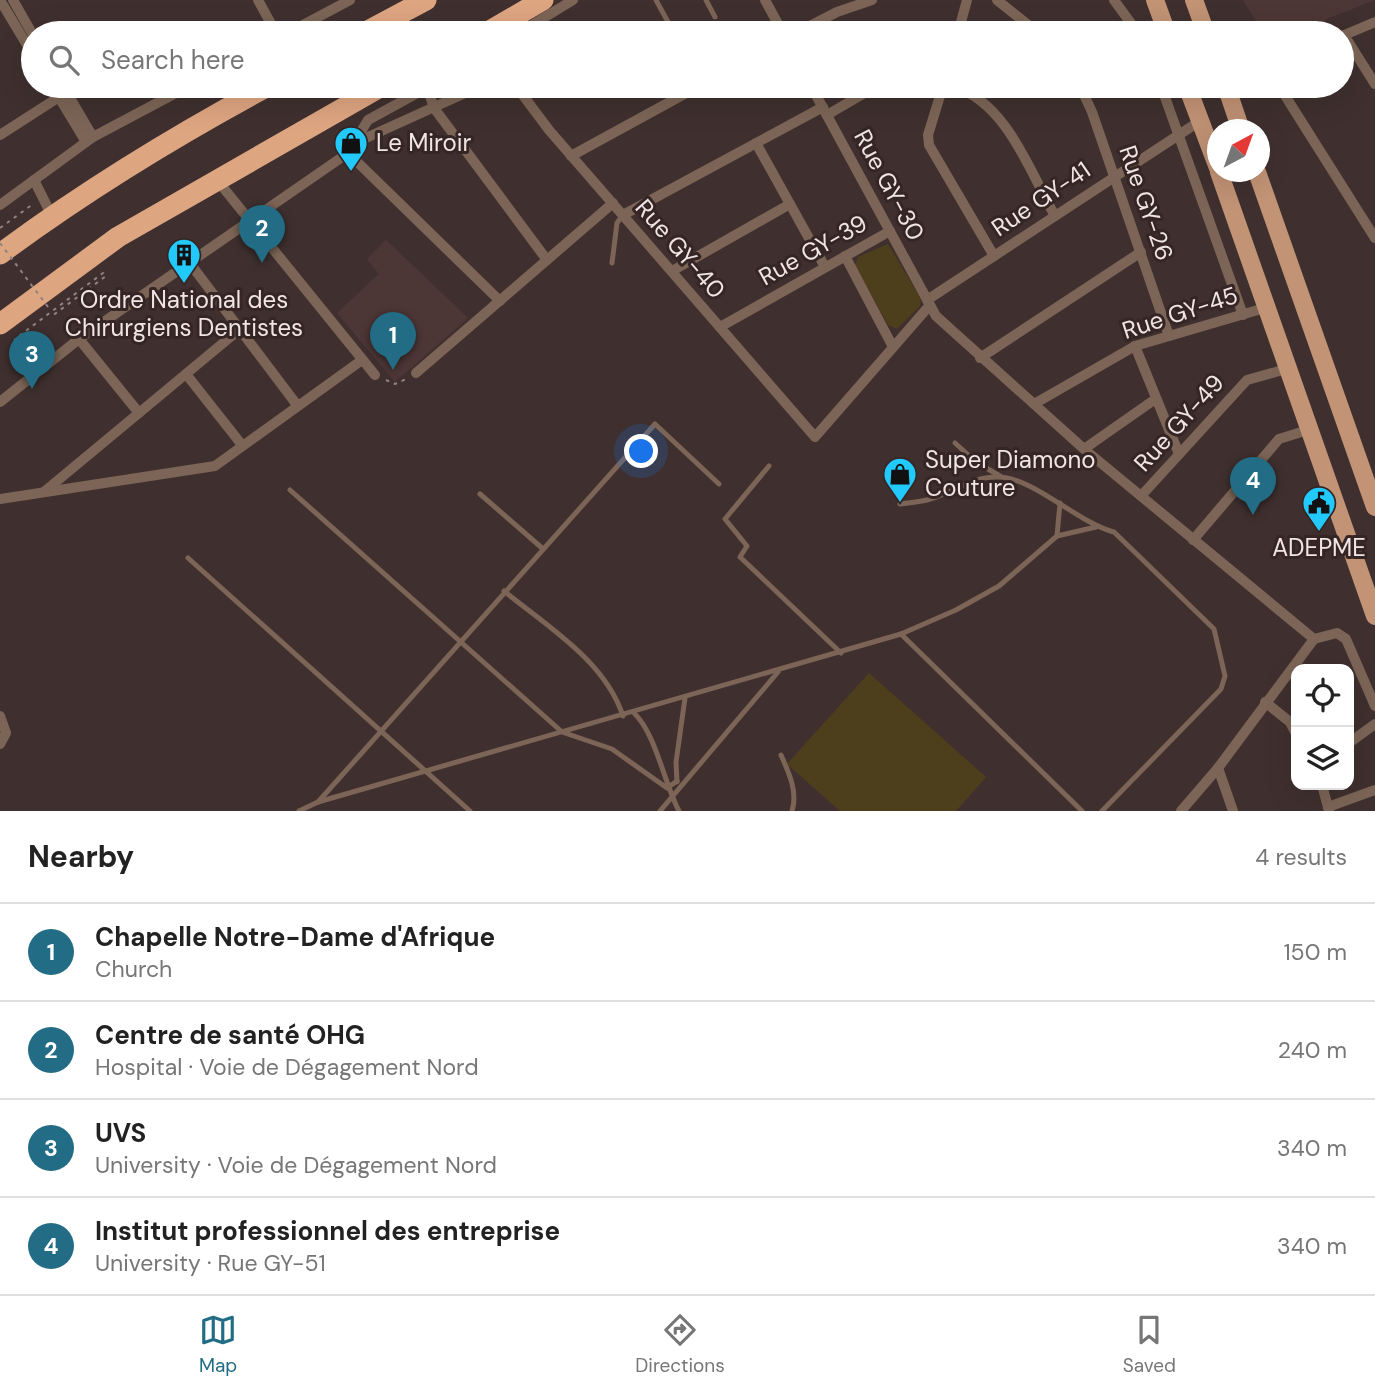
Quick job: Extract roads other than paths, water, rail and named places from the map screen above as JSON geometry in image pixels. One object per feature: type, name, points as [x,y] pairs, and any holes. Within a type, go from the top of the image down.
[{"type":"highway","points":[[489,21],[523,0]]},
{"type":"highway","points":[[507,21],[543,0]]},
{"type":"highway","points":[[387,21],[424,1]]},
{"type":"highway","points":[[0,254],[47,206],[144,156],[247,98]]},
{"type":"highway","points":[[0,324],[118,237],[361,98]]},
{"type":"main road","points":[[1155,0],[1163,21]]},
{"type":"main road","points":[[1194,0],[1202,21]]},
{"type":"main road","points":[[1191,98],[1207,140]]},
{"type":"main road","points":[[1230,98],[1237,119]]},
{"type":"main road","points":[[1222,182],[1375,616]]},
{"type":"main road","points":[[1261,182],[1375,507]]},
{"type":"street","points":[[258,0],[269,21]]},
{"type":"street","points":[[311,21],[350,0]]},
{"type":"street","points":[[539,21],[573,0]]},
{"type":"street","points":[[765,0],[776,21]]},
{"type":"street","points":[[819,21],[872,0]]},
{"type":"street","points":[[961,21],[967,0]]},
{"type":"street","points":[[997,0],[1023,21]]},
{"type":"street","points":[[1114,0],[1129,21]]},
{"type":"street","points":[[4,5],[21,23]]},
{"type":"street","points":[[4,5],[21,34]]},
{"type":"street","points":[[1354,31],[1375,22]]},
{"type":"street","points":[[1354,52],[1375,84]]},
{"type":"street","points":[[0,135],[51,98]]},
{"type":"street","points":[[65,98],[90,139]]},
{"type":"street","points":[[0,205],[90,139],[167,98]]},
{"type":"street","points":[[0,402],[79,339],[348,153],[368,120],[409,98]]},
{"type":"street","points":[[432,98],[434,107],[547,260]]},
{"type":"street","points":[[357,142],[454,98]]},
{"type":"street","name":"Rue GY-40","points":[[525,98],[571,156],[815,437]]},
{"type":"street","points":[[571,156],[677,98]]},
{"type":"street","name":"Rue GY-30","points":[[818,98],[936,316],[1084,449],[1314,639]]},
{"type":"street","points":[[623,215],[756,143],[856,98]]},
{"type":"street","points":[[939,98],[928,135],[929,145],[994,256]]},
{"type":"street","points":[[977,98],[1001,119],[1055,216]]},
{"type":"street","name":"Rue GY-26","points":[[1085,98],[1115,176],[1169,336]]},
{"type":"street","points":[[1166,98],[1243,315]]},
{"type":"street","points":[[1287,98],[1375,238]]},
{"type":"street","name":"Rue GY-41","points":[[815,437],[928,303],[994,256],[1200,121]]},
{"type":"street","points":[[756,143],[825,268]]},
{"type":"street","points":[[348,153],[500,301]]},
{"type":"street","points":[[34,180],[47,206]]},
{"type":"street","points":[[217,180],[375,375]]},
{"type":"street","points":[[416,373],[613,203]]},
{"type":"street","points":[[672,271],[790,204]]},
{"type":"street","name":"Rue GY-39","points":[[720,327],[890,231]]},
{"type":"street","points":[[980,358],[1141,252]]},
{"type":"street","points":[[845,256],[893,347]]},
{"type":"street","points":[[189,262],[297,405]]},
{"type":"street","name":"Rue GY-45","points":[[1034,404],[1135,346],[1268,307]]},
{"type":"street","points":[[43,493],[240,329]]},
{"type":"street","points":[[79,339],[139,413]]},
{"type":"street","points":[[1135,346],[1154,400],[1179,454]]},
{"type":"street","points":[[0,499],[215,466],[362,360]]},
{"type":"street","name":"Rue GY-49","points":[[1141,496],[1247,380],[1290,368]]},
{"type":"street","points":[[186,374],[242,445]]},
{"type":"street","points":[[1084,449],[1154,400]]},
{"type":"street","points":[[1193,540],[1279,439],[1311,429]]},
{"type":"street","points":[[1181,811],[1218,768],[1314,639],[1337,633],[1346,639],[1375,706]]},
{"type":"street","points":[[1265,702],[1292,727]]},
{"type":"street","points":[[0,716],[6,733],[0,744]]},
{"type":"street","points":[[1354,739],[1375,724]]},
{"type":"street","points":[[1218,768],[1233,811]]},
{"type":"street","points":[[1323,790],[1329,809],[1375,790]]},
{"type":"lane","points":[[656,0],[667,21]]},
{"type":"lane","points":[[706,0],[715,17]]},
{"type":"lane","points":[[612,263],[617,223],[623,215]]},
{"type":"lane","points":[[299,811],[310,809],[318,802],[655,424],[719,484]]},
{"type":"lane","points":[[955,443],[976,462],[1000,476],[1060,503],[1096,527],[1114,532],[1214,629],[1225,676],[1221,689],[1102,811]]},
{"type":"lane","points":[[769,466],[724,519],[747,546],[740,558],[841,653]]},
{"type":"lane","points":[[900,504],[927,500],[975,480],[1000,476]]},
{"type":"lane","points":[[290,490],[562,732],[612,749],[667,788]]},
{"type":"lane","points":[[480,495],[542,548]]},
{"type":"lane","points":[[1057,536],[1060,503]]},
{"type":"lane","points":[[318,802],[901,634],[957,610],[999,586],[1057,536],[1096,527]]},
{"type":"lane","points":[[188,558],[470,811]]},
{"type":"lane","points":[[504,591],[602,673],[615,692],[623,716]]},
{"type":"lane","points":[[901,634],[1082,811]]},
{"type":"lane","points":[[660,811],[780,671]]},
{"type":"lane","points":[[680,788],[677,780],[685,698]]},
{"type":"lane","points":[[634,713],[648,732],[667,788],[679,811]]},
{"type":"lane","points":[[781,755],[791,778],[795,802],[792,811]]},
{"type":"lane","points":[[667,788],[677,780]]},
{"type":"place","name":"Le Miroir","points":[[351,173]]},
{"type":"place","name":"Centre de santé OHG","points":[[262,263]]},
{"type":"place","name":"Ordre National des Chirurgiens Dentistes","points":[[184,285]]},
{"type":"place","name":"Chapelle Notre-Dame d'Afrique","points":[[393,370]]},
{"type":"place","name":"UVS","points":[[32,389]]},
{"type":"place","name":"Super Diamono Couture","points":[[900,504]]},
{"type":"place","name":"Institut professionnel des entreprise","points":[[1253,515]]},
{"type":"place","name":"ADEPME","points":[[1319,533]]}]
